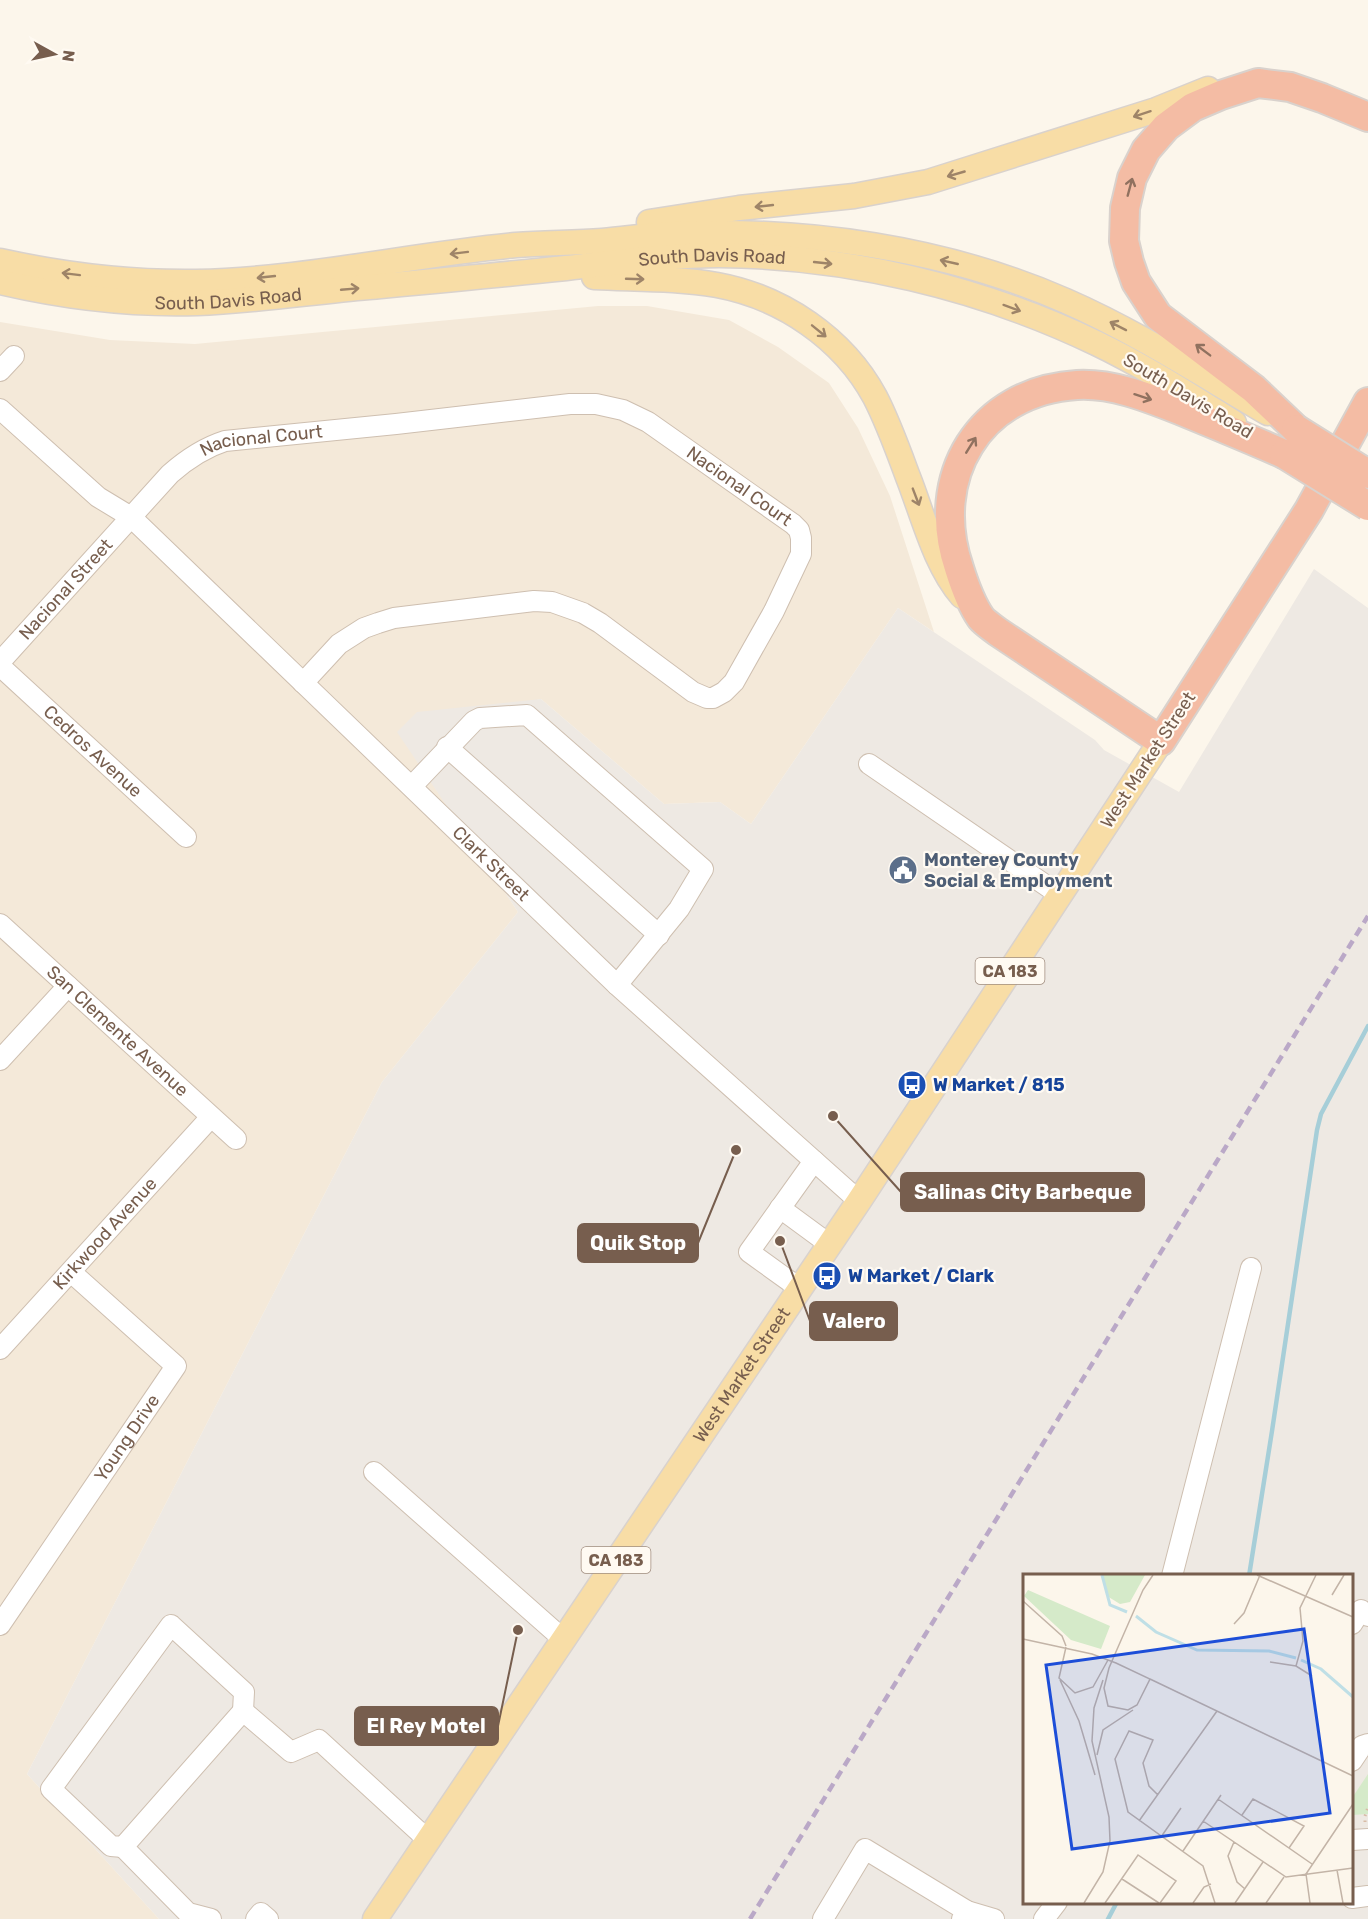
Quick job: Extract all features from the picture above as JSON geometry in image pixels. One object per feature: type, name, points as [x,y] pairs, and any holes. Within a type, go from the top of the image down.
[{"type":"highway","points":[[1368,117],[1290,87],[1258,82],[1192,107],[1166,127],[1146,150],[1132,178],[1125,208],[1125,241],[1129,262],[1136,282],[1158,316],[1254,389],[1296,429],[1368,474]]},
{"type":"highway","points":[[1161,741],[998,632],[981,618],[963,581],[952,549],[948,525],[952,484],[967,448],[982,428],[1002,409],[1028,396],[1054,387],[1080,385],[1110,388],[1141,395],[1284,454]]},
{"type":"highway","name":"West Market Street","points":[[1161,741],[1309,510],[1368,402]]},
{"type":"highway","name":"South Davis Road","points":[[1284,454],[1368,506]]},
{"type":"main road","points":[[517,245],[687,216],[888,190],[928,182],[1156,110],[1215,86],[1258,82]]},
{"type":"main road","name":"South Davis Road","points":[[0,261],[62,274],[97,278],[147,282],[197,282],[285,275],[517,245],[606,241],[671,234],[780,234],[856,243],[943,260],[1026,285],[1100,316],[1150,342],[1296,429]]},
{"type":"main road","name":"South Davis Road","points":[[0,282],[60,294],[108,300],[196,303],[514,274],[658,258],[717,255],[767,257],[834,264],[921,280],[1007,306],[1098,344],[1189,395],[1284,454]]},
{"type":"main road","points":[[514,274],[661,280],[715,285],[765,299],[817,329],[857,370],[874,396],[887,423],[941,564],[955,588],[981,618]]},
{"type":"main road","name":"West Market Street","points":[[375,1919],[859,1201],[1161,741]]},
{"type":"street","points":[[0,371],[14,356]]},
{"type":"street","name":"Nacional Court","points":[[131,517],[181,464],[201,451],[225,441],[584,403],[611,407],[648,422],[799,530],[803,546],[798,563],[754,648],[729,688],[713,698],[693,692],[592,618],[568,606],[552,602],[450,610],[378,622],[339,644],[303,683]]},
{"type":"street","name":"Clark Street","points":[[0,409],[98,497],[131,517],[617,985],[859,1201]]},
{"type":"street","name":"Nacional Street","points":[[0,664],[131,517]]},
{"type":"street","name":"Cedros Avenue","points":[[0,664],[186,837]]},
{"type":"street","points":[[412,786],[474,721],[480,718],[527,715],[703,869],[679,909],[617,985]]},
{"type":"street","points":[[447,747],[659,935]]},
{"type":"street","points":[[869,764],[1060,895]]},
{"type":"street","name":"San Clemente Avenue","points":[[0,924],[236,1139]]},
{"type":"street","points":[[0,1060],[68,986]]},
{"type":"street","name":"Kirkwood Avenue","points":[[0,1349],[211,1117]]},
{"type":"street","points":[[799,1288],[749,1252],[813,1161]]},
{"type":"street","points":[[780,1208],[829,1244]]},
{"type":"street","points":[[1172,1574],[1251,1268]]},
{"type":"street","name":"Young Drive","points":[[0,1625],[176,1366],[71,1272]]},
{"type":"street","points":[[374,1472],[563,1639]]},
{"type":"street","points":[[1353,1622],[1361,1610],[1368,1616]]},
{"type":"street","points":[[123,1847],[243,1711],[244,1692],[171,1626],[51,1789],[111,1846],[123,1847],[188,1913],[211,1919]]},
{"type":"street","points":[[243,1711],[291,1752],[319,1740],[428,1840]]},
{"type":"street","points":[[1353,1760],[1362,1746],[1368,1744]]},
{"type":"street","points":[[1353,1840],[1368,1839]]},
{"type":"street","points":[[823,1919],[865,1849],[965,1915],[994,1919]]},
{"type":"street","points":[[1353,1898],[1368,1896]]},
{"type":"street","points":[[1044,1919],[1055,1904]]},
{"type":"street","points":[[256,1919],[261,1913],[268,1919]]},
{"type":"shaded area","points":[[598,306],[647,306],[729,320],[778,347],[829,383],[858,428],[890,496],[934,632],[898,608],[751,824],[720,802],[664,804],[541,699],[398,732],[518,912],[382,1082],[27,1774],[159,1919],[0,1919],[0,322],[110,340],[195,344]]},
{"type":"shaded area","points":[[1314,569],[1368,608],[1368,1919],[159,1919],[27,1774],[382,1082],[518,912],[397,732],[417,712],[541,699],[664,804],[720,802],[751,824],[898,608],[1095,740],[1104,750],[1179,792]]},
{"type":"green space","points":[[1368,1774],[1368,1814],[1353,1815],[1353,1796]]},
{"type":"waterway","points":[[1249,1574],[1317,1130],[1321,1114],[1368,1026]]},
{"type":"waterway","points":[[1108,1919],[1116,1904]]},
{"type":"railway","points":[[750,1919],[1368,916]]},
{"type":"place","name":"Monterey County Social & Employment","points":[[903,870]]},
{"type":"place","name":"W Market / 815","points":[[912,1085]]},
{"type":"place","name":"Salinas City Barbeque","points":[[833,1116]]},
{"type":"place","name":"Quik Stop","points":[[736,1150]]},
{"type":"place","name":"Valero","points":[[780,1241]]},
{"type":"place","name":"W Market / Clark","points":[[827,1276]]},
{"type":"place","name":"El Rey Motel","points":[[518,1630]]}]
